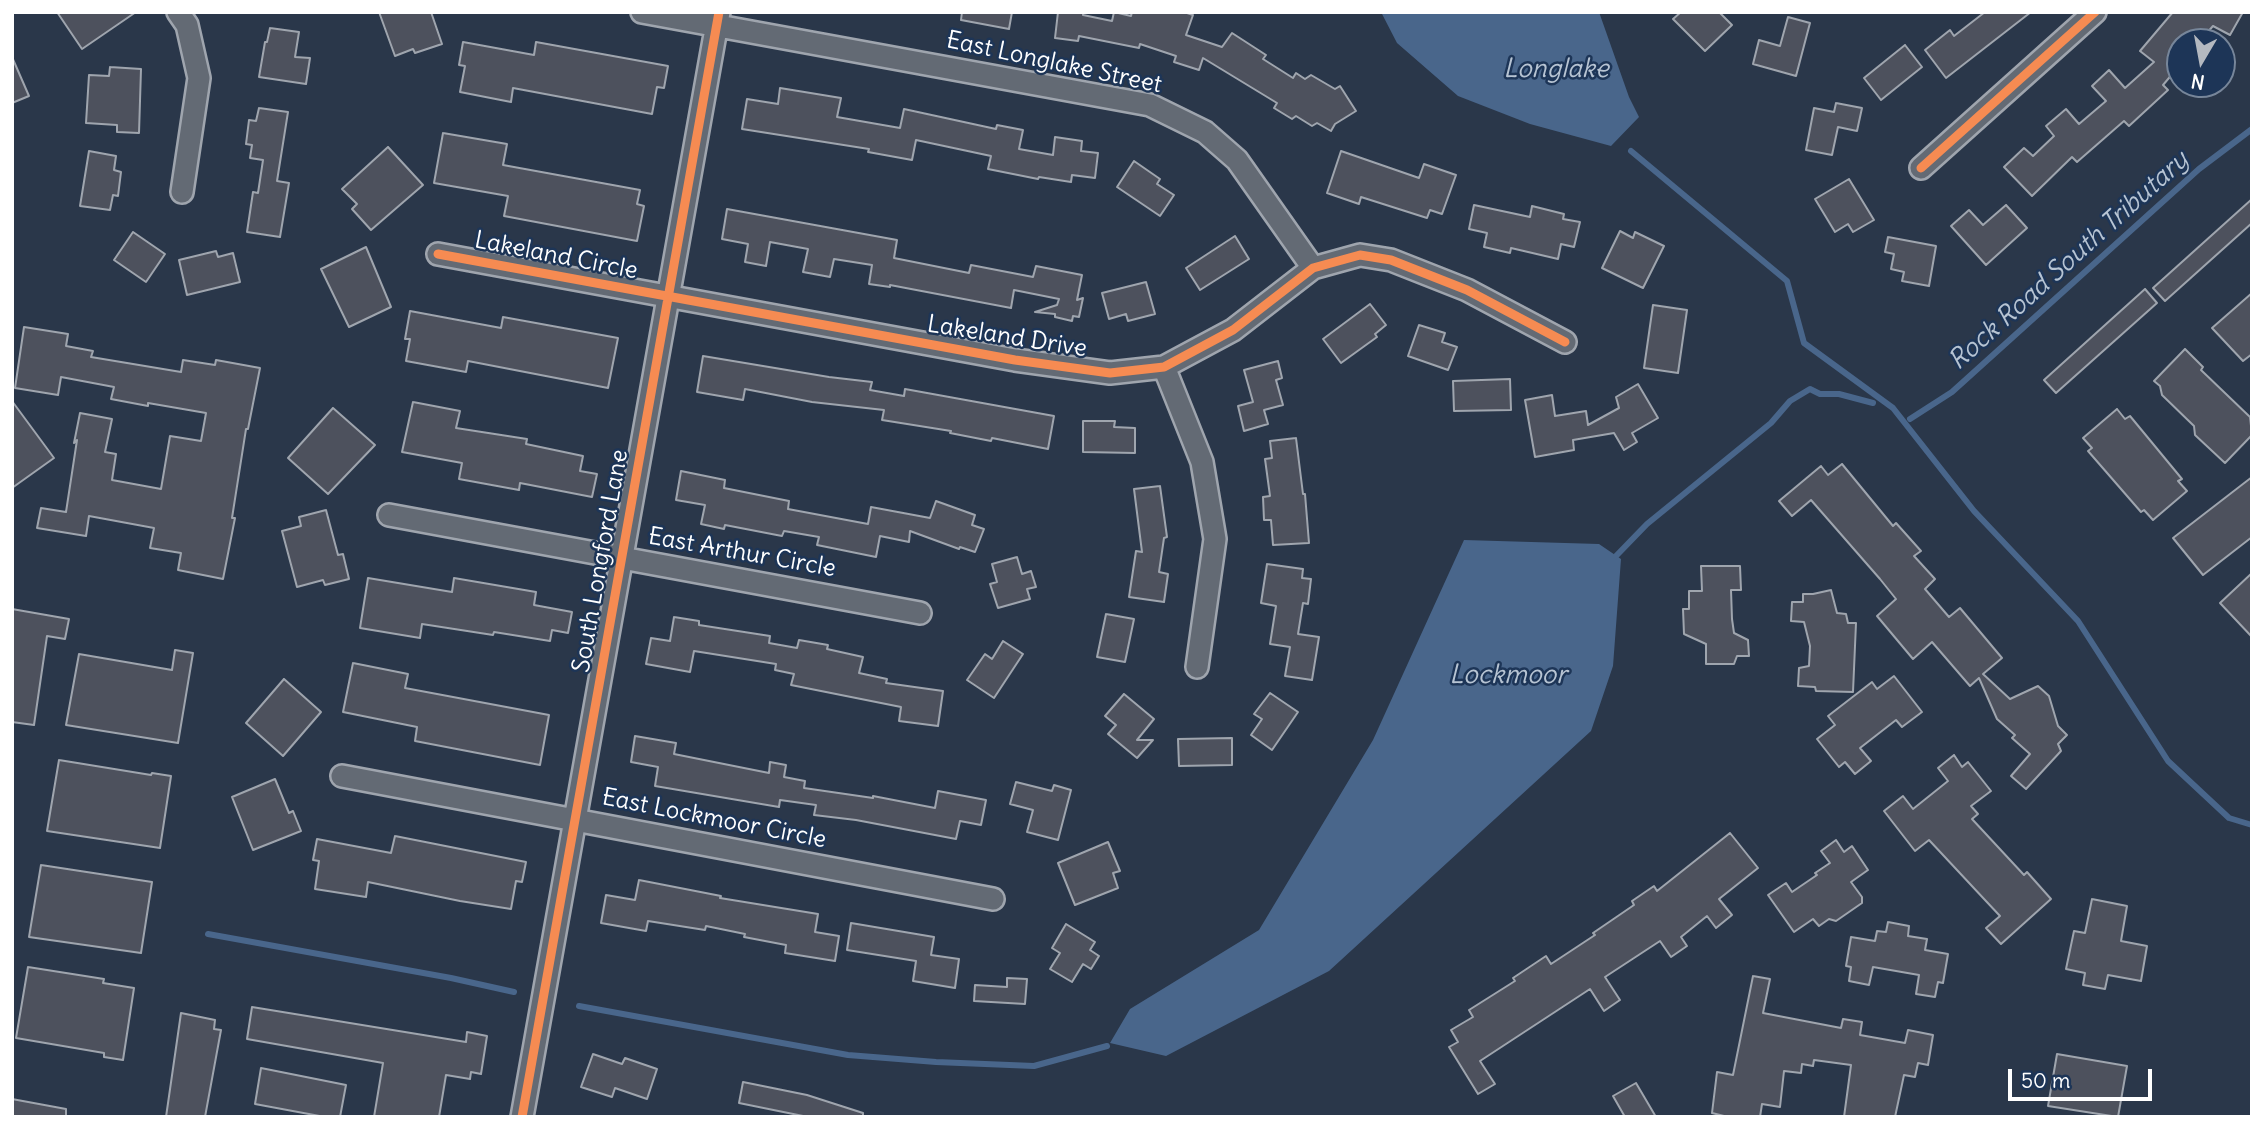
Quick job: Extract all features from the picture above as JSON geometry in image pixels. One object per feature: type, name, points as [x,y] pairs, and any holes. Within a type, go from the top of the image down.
[{"type":"street","points":[[178,12],[187,25],[199,78],[182,191]]},
{"type":"street","name":"East Longlake Street","points":[[642,12],[718,19],[1150,104],[1205,132],[1237,160],[1312,268]]},
{"type":"street","points":[[1921,168],[2095,12]]},
{"type":"street","name":"South Longford Lane","points":[[522,1117],[718,19]]},
{"type":"street","name":"Lakeland Circle","points":[[438,254],[668,297]]},
{"type":"street","points":[[1312,268],[1360,255],[1391,260],[1467,290],[1564,342]]},
{"type":"street","name":"Lakeland Drive","points":[[668,297],[1015,360],[1110,373],[1164,368],[1233,330],[1312,268]]},
{"type":"street","points":[[1164,368],[1202,462],[1215,539],[1197,667]]},
{"type":"street","name":"East Arthur Circle","points":[[388,514],[920,613]]},
{"type":"street","name":"East Lockmoor Circle","points":[[342,776],[993,899]]},
{"type":"water","name":"Longlake","points":[[1381,12],[1599,12],[1629,97],[1639,117],[1611,146],[1530,124],[1458,96],[1397,43]]},
{"type":"water","name":"Lockmoor","points":[[1464,540],[1599,544],[1621,559],[1613,666],[1591,731],[1329,971],[1166,1056],[1110,1043],[1130,1009],[1259,930],[1373,740]]},
{"type":"building","points":[[57,12],[136,12],[82,49]]},
{"type":"building","points":[[379,12],[431,12],[442,44],[415,53],[413,49],[395,56]]},
{"type":"building","points":[[962,12],[1012,12],[1009,29],[961,20]]},
{"type":"building","points":[[1058,12],[1083,12],[1083,15],[1112,21],[1114,12],[1131,16],[1132,12],[1184,12],[1193,15],[1186,35],[1222,47],[1232,33],[1266,55],[1263,59],[1293,78],[1296,73],[1305,79],[1311,75],[1335,89],[1340,86],[1356,111],[1335,124],[1331,131],[1317,123],[1312,126],[1296,116],[1292,119],[1274,108],[1277,103],[1203,58],[1199,70],[1174,62],[1176,56],[1140,44],[1139,48],[1079,36],[1078,41],[1055,38]]},
{"type":"building","points":[[1681,12],[1719,12],[1732,25],[1705,51],[1673,19]]},
{"type":"building","points":[[1985,12],[2031,12],[1946,78],[1925,50],[1950,30],[1954,36]]},
{"type":"building","points":[[2173,12],[2243,12],[2234,28],[2166,28],[2166,81],[2163,85],[2166,92],[2129,126],[2124,121],[2077,162],[2072,157],[2032,196],[2004,167],[2024,148],[2033,156],[2054,136],[2046,126],[2066,109],[2079,124],[2106,101],[2092,86],[2109,70],[2125,88],[2154,62],[2140,51]]},
{"type":"building","points":[[1788,17],[1810,23],[1796,76],[1753,64],[1759,40],[1780,46]]},
{"type":"building","points":[[270,28],[299,32],[295,57],[310,58],[306,84],[259,77]]},
{"type":"building","points":[[463,42],[534,55],[536,42],[668,66],[664,88],[657,87],[652,114],[513,88],[511,102],[460,92],[465,66],[459,65]]},
{"type":"building","points":[[1905,45],[1922,67],[1881,100],[1864,78]]},
{"type":"building","points":[[12,57],[29,96],[12,103]]},
{"type":"building","points":[[110,67],[141,69],[139,133],[117,132],[117,125],[86,123],[89,75],[109,76]]},
{"type":"building","points":[[780,88],[841,98],[837,117],[900,128],[904,109],[996,129],[997,125],[1023,130],[1019,149],[1053,155],[1055,137],[1082,141],[1081,151],[1098,153],[1095,178],[1072,175],[1071,182],[1038,179],[988,169],[991,156],[916,140],[912,160],[868,152],[869,149],[742,129],[747,99],[778,104]]},
{"type":"building","points":[[1836,103],[1862,108],[1857,131],[1838,127],[1832,155],[1806,150],[1814,108],[1834,112]]},
{"type":"building","points":[[259,108],[288,112],[277,181],[289,183],[280,237],[247,232],[253,192],[258,193],[263,160],[250,158],[252,145],[246,144],[249,120],[256,121]]},
{"type":"building","points":[[443,133],[507,144],[503,165],[640,190],[637,204],[644,206],[637,241],[504,216],[508,196],[434,183]]},
{"type":"building","points":[[388,147],[423,185],[371,230],[352,209],[357,204],[342,189]]},
{"type":"building","points":[[89,151],[116,156],[114,170],[121,172],[118,196],[113,195],[110,210],[80,206]]},
{"type":"building","points":[[1341,151],[1419,178],[1424,164],[1456,175],[1442,214],[1430,210],[1427,218],[1361,197],[1359,204],[1327,193]]},
{"type":"building","points":[[1134,161],[1160,179],[1157,184],[1174,195],[1160,216],[1117,187]]},
{"type":"building","points":[[1849,179],[1874,220],[1853,232],[1848,224],[1835,232],[1815,199]]},
{"type":"building","points":[[2252,199],[2252,223],[2165,301],[2153,288]]},
{"type":"building","points":[[1474,205],[1530,217],[1532,206],[1564,214],[1563,219],[1580,222],[1574,247],[1561,244],[1558,259],[1511,248],[1510,253],[1484,247],[1487,233],[1469,229]]},
{"type":"building","points":[[2006,205],[2027,228],[1986,265],[1951,226],[1969,210],[1983,225]]},
{"type":"building","points":[[727,209],[897,240],[894,258],[969,273],[971,265],[1033,277],[1036,266],[1082,275],[1077,300],[1083,298],[1079,317],[1073,316],[1072,321],[1055,317],[1055,314],[1035,312],[1057,305],[1059,299],[1014,290],[1011,308],[890,285],[869,284],[872,265],[834,259],[830,277],[803,272],[808,249],[770,242],[766,266],[745,262],[748,244],[722,239]]},
{"type":"building","points":[[1620,231],[1633,238],[1635,232],[1664,246],[1643,288],[1602,268]]},
{"type":"building","points":[[133,232],[165,254],[146,282],[114,260]]},
{"type":"building","points":[[1235,236],[1249,259],[1200,290],[1186,268]]},
{"type":"building","points":[[1888,237],[1936,246],[1929,286],[1902,281],[1904,272],[1891,269],[1894,254],[1885,252]]},
{"type":"building","points":[[366,247],[391,307],[349,327],[321,269]]},
{"type":"building","points":[[216,251],[218,257],[233,253],[240,282],[187,295],[179,260]]},
{"type":"building","points":[[1146,282],[1155,314],[1128,321],[1126,314],[1109,319],[1102,293]]},
{"type":"building","points":[[2145,289],[2157,303],[2056,393],[2044,380]]},
{"type":"building","points":[[2252,293],[2252,354],[2243,361],[2212,328]]},
{"type":"building","points":[[1370,304],[1386,325],[1375,334],[1377,337],[1341,363],[1323,339]]},
{"type":"building","points":[[1653,305],[1687,310],[1678,373],[1644,368]]},
{"type":"building","points":[[410,311],[501,328],[503,317],[618,338],[608,388],[468,361],[466,372],[406,361],[410,339],[405,339]]},
{"type":"building","points":[[1419,325],[1445,333],[1442,342],[1457,347],[1448,370],[1408,356]]},
{"type":"building","points":[[24,327],[68,334],[66,346],[93,351],[91,357],[181,372],[183,360],[215,365],[216,360],[260,368],[246,429],[232,518],[235,518],[223,579],[178,570],[181,553],[150,548],[154,528],[89,516],[86,536],[37,528],[41,508],[66,512],[80,413],[112,419],[105,452],[116,454],[112,480],[161,489],[170,436],[201,441],[206,413],[111,399],[114,387],[61,377],[58,395],[15,388]]},
{"type":"building","points":[[2185,349],[2203,367],[2201,370],[2250,417],[2252,435],[2225,463],[2195,435],[2194,426],[2162,395],[2160,386],[2154,381]]},
{"type":"building","points":[[703,356],[872,382],[870,390],[904,396],[905,389],[1054,416],[1048,449],[882,420],[884,410],[812,402],[745,389],[743,400],[697,392]]},
{"type":"building","points":[[1278,361],[1282,378],[1276,380],[1283,405],[1264,410],[1268,424],[1244,431],[1238,406],[1253,402],[1244,370]]},
{"type":"building","points":[[1510,379],[1511,410],[1454,411],[1453,381]]},
{"type":"building","points":[[1638,384],[1658,418],[1632,433],[1637,442],[1624,450],[1614,433],[1573,440],[1574,450],[1535,457],[1525,400],[1552,395],[1555,416],[1586,411],[1588,425],[1619,408],[1616,397]]},
{"type":"building","points":[[12,401],[54,458],[12,488]]},
{"type":"building","points":[[413,402],[460,411],[456,428],[527,439],[526,444],[583,456],[580,471],[597,474],[592,497],[520,483],[519,490],[459,479],[462,463],[402,452]]},
{"type":"building","points":[[333,408],[375,445],[328,494],[288,458]]},
{"type":"building","points":[[2117,409],[2125,419],[2130,416],[2182,479],[2178,481],[2187,491],[2153,520],[2144,510],[2141,512],[2088,451],[2092,448],[2083,438]]},
{"type":"building","points":[[1083,421],[1115,421],[1114,427],[1135,428],[1135,453],[1083,452]]},
{"type":"building","points":[[1296,438],[1309,543],[1273,545],[1271,520],[1264,520],[1263,497],[1270,496],[1265,459],[1272,458],[1270,441]]},
{"type":"building","points":[[1842,464],[1893,526],[1896,523],[1921,551],[1914,556],[1935,579],[1925,589],[1949,617],[1960,608],[2002,658],[1983,674],[2010,699],[2038,686],[2049,696],[2058,726],[2067,735],[2058,744],[2061,751],[2026,789],[2011,776],[2030,754],[2012,738],[2015,735],[1997,719],[1979,678],[1970,686],[1932,642],[1913,659],[1877,616],[1896,599],[1880,579],[1811,500],[1792,516],[1779,501],[1821,466],[1828,475]]},
{"type":"building","points":[[681,471],[725,480],[724,488],[789,501],[788,509],[868,524],[871,507],[930,518],[936,501],[975,515],[972,525],[984,529],[975,552],[910,531],[909,542],[880,536],[876,557],[817,545],[819,537],[784,531],[782,536],[725,525],[724,529],[701,524],[705,505],[676,500]]},
{"type":"building","points":[[2252,477],[2252,537],[2203,575],[2173,538]]},
{"type":"building","points":[[1160,486],[1167,537],[1164,538],[1159,572],[1168,574],[1164,602],[1129,597],[1136,551],[1142,552],[1134,489]]},
{"type":"building","points":[[326,510],[338,555],[343,554],[349,579],[325,585],[323,580],[297,587],[282,531],[301,526],[299,517]]},
{"type":"building","points":[[1017,557],[1022,574],[1031,571],[1036,587],[1027,589],[1030,599],[998,608],[990,584],[997,582],[992,564]]},
{"type":"building","points":[[1267,564],[1303,569],[1302,578],[1311,579],[1308,604],[1303,603],[1298,634],[1319,637],[1312,680],[1285,676],[1290,647],[1270,644],[1276,606],[1261,603]]},
{"type":"building","points":[[1701,566],[1740,566],[1741,590],[1731,590],[1732,619],[1734,633],[1748,640],[1749,656],[1737,656],[1734,664],[1706,664],[1706,644],[1684,634],[1683,609],[1689,609],[1689,591],[1702,591]]},
{"type":"building","points":[[2252,573],[2252,637],[2220,603]]},
{"type":"building","points":[[368,578],[452,592],[454,578],[536,592],[534,605],[572,612],[568,633],[552,630],[550,641],[422,624],[420,638],[360,628]]},
{"type":"building","points":[[1831,590],[1837,613],[1846,614],[1848,623],[1856,623],[1853,692],[1816,691],[1815,687],[1798,686],[1799,668],[1809,666],[1810,646],[1804,622],[1791,621],[1792,602],[1803,602],[1803,594]]},
{"type":"building","points":[[12,609],[69,619],[65,639],[47,636],[34,725],[12,722]]},
{"type":"building","points":[[1106,614],[1134,619],[1125,662],[1097,657]]},
{"type":"building","points":[[674,617],[699,621],[699,625],[770,636],[769,643],[797,648],[799,640],[828,645],[827,649],[863,657],[859,673],[887,679],[886,683],[943,691],[938,726],[899,721],[901,707],[791,685],[794,674],[775,670],[776,664],[694,651],[690,672],[646,664],[651,638],[670,641]]},
{"type":"building","points":[[1003,641],[1023,654],[994,698],[967,680],[985,654],[992,659]]},
{"type":"building","points":[[175,650],[193,653],[178,743],[66,725],[79,654],[172,670]]},
{"type":"building","points":[[353,663],[408,674],[405,688],[549,715],[540,765],[415,741],[417,727],[343,712]]},
{"type":"building","points":[[1894,676],[1922,712],[1902,727],[1896,720],[1860,748],[1871,761],[1855,774],[1845,762],[1839,767],[1817,739],[1835,725],[1828,716],[1872,682],[1877,689]]},
{"type":"building","points":[[284,679],[321,712],[283,756],[246,723]]},
{"type":"building","points":[[1270,693],[1298,712],[1272,750],[1251,735],[1262,719],[1254,714]]},
{"type":"building","points":[[1124,694],[1154,719],[1137,740],[1153,740],[1137,758],[1108,734],[1116,725],[1105,716]]},
{"type":"building","points":[[635,736],[676,743],[674,754],[769,773],[770,762],[786,765],[784,777],[805,781],[804,788],[873,796],[935,808],[938,791],[986,800],[981,825],[960,821],[956,839],[814,815],[816,805],[780,800],[779,807],[655,786],[658,767],[631,762]]},
{"type":"building","points":[[1232,738],[1232,765],[1179,766],[1178,739]]},
{"type":"building","points":[[1954,755],[1962,767],[1968,762],[1991,791],[1971,806],[1978,814],[1972,819],[2024,875],[2027,872],[2051,899],[2001,944],[1986,928],[2000,916],[1929,840],[1915,851],[1884,811],[1903,796],[1913,809],[1948,781],[1938,768]]},
{"type":"building","points":[[59,760],[171,776],[160,848],[47,831]]},
{"type":"building","points":[[275,779],[289,813],[293,811],[301,831],[253,850],[232,797]]},
{"type":"building","points":[[1016,782],[1052,791],[1054,785],[1071,790],[1058,840],[1027,832],[1033,810],[1010,804]]},
{"type":"building","points":[[1730,833],[1758,868],[1719,899],[1732,915],[1716,928],[1707,916],[1681,937],[1687,946],[1671,957],[1660,941],[1605,977],[1620,1000],[1604,1011],[1590,989],[1480,1061],[1495,1084],[1478,1094],[1449,1047],[1458,1042],[1451,1030],[1473,1017],[1469,1010],[1515,981],[1513,978],[1546,956],[1551,964],[1595,935],[1593,933],[1634,905],[1632,901],[1654,886],[1657,891]]},
{"type":"building","points":[[395,836],[526,862],[522,882],[516,881],[511,909],[368,882],[366,897],[315,889],[319,861],[313,860],[317,839],[391,853]]},
{"type":"building","points":[[1836,840],[1844,852],[1852,846],[1868,870],[1851,882],[1862,897],[1862,903],[1836,921],[1829,919],[1819,926],[1813,919],[1794,932],[1768,895],[1786,883],[1792,892],[1817,875],[1815,873],[1830,863],[1821,851]]},
{"type":"building","points":[[1108,842],[1120,871],[1113,873],[1118,888],[1075,905],[1058,863]]},
{"type":"building","points":[[41,865],[152,882],[141,953],[29,937]]},
{"type":"building","points":[[639,880],[721,896],[720,898],[818,914],[815,932],[839,936],[835,961],[785,953],[786,945],[706,926],[705,930],[648,921],[646,931],[601,923],[606,895],[635,900]]},
{"type":"building","points":[[2092,899],[2127,906],[2121,941],[2147,946],[2141,981],[2108,975],[2105,989],[2083,985],[2085,973],[2066,969],[2074,931],[2085,933]]},
{"type":"building","points":[[1888,922],[1909,926],[1908,936],[1927,939],[1925,950],[1948,954],[1943,983],[1938,982],[1935,997],[1916,994],[1919,975],[1873,967],[1869,985],[1849,981],[1851,967],[1846,966],[1851,937],[1875,941],[1877,931],[1886,932]]},
{"type":"building","points":[[851,923],[934,937],[931,955],[959,959],[955,988],[913,981],[916,961],[847,950]]},
{"type":"building","points":[[1066,924],[1095,942],[1090,950],[1099,956],[1091,969],[1083,964],[1072,982],[1050,969],[1060,953],[1052,948]]},
{"type":"building","points":[[28,967],[104,979],[103,983],[134,988],[123,1060],[104,1057],[104,1053],[16,1038]]},
{"type":"building","points":[[1753,976],[1770,979],[1763,1013],[1841,1028],[1843,1019],[1862,1022],[1860,1035],[1905,1043],[1908,1030],[1933,1035],[1928,1065],[1918,1063],[1915,1077],[1904,1075],[1895,1117],[1844,1117],[1851,1065],[1814,1060],[1813,1066],[1802,1064],[1801,1073],[1784,1071],[1780,1107],[1762,1104],[1760,1117],[1728,1117],[1712,1113],[1717,1072],[1733,1075]]},
{"type":"building","points":[[1007,978],[1027,979],[1025,1004],[974,1001],[975,985],[1007,987]]},
{"type":"building","points":[[252,1007],[466,1042],[467,1032],[487,1036],[481,1074],[471,1072],[470,1079],[446,1075],[439,1117],[374,1117],[383,1063],[247,1039]]},
{"type":"building","points":[[181,1013],[215,1020],[214,1029],[221,1030],[205,1117],[166,1117]]},
{"type":"building","points":[[593,1054],[622,1064],[625,1058],[657,1069],[647,1099],[615,1088],[612,1097],[581,1087]]},
{"type":"building","points":[[2057,1054],[2127,1066],[2118,1117],[2048,1106]]},
{"type":"building","points":[[261,1068],[346,1085],[340,1117],[325,1117],[255,1104]]},
{"type":"building","points":[[743,1082],[807,1095],[863,1113],[863,1117],[808,1117],[739,1103]]},
{"type":"building","points":[[1636,1083],[1656,1117],[1625,1117],[1613,1096]]},
{"type":"building","points":[[12,1099],[66,1109],[66,1117],[12,1117]]},
{"type":"waterway","name":"Rock Road South Tributary","points":[[1910,419],[1952,392],[2199,169],[2252,129]]},
{"type":"waterway","points":[[1631,151],[1787,281],[1804,343],[1893,408],[1974,511],[2078,621],[2168,761],[2229,818],[2252,825]]},
{"type":"waterway","points":[[1616,556],[1647,524],[1771,423],[1790,401],[1810,389],[1820,394],[1839,394],[1873,403]]},
{"type":"waterway","points":[[208,934],[514,992]]},
{"type":"waterway","points":[[579,1006],[848,1055],[936,1062],[1034,1066],[1107,1046]]},
{"type":"cycle path","points":[[522,1117],[719,12]]},
{"type":"cycle path","points":[[1921,168],[2095,12]]},
{"type":"cycle path","points":[[438,254],[1015,360],[1110,373],[1164,367],[1233,330],[1313,268],[1360,255],[1391,260],[1467,290],[1565,342]]}]
